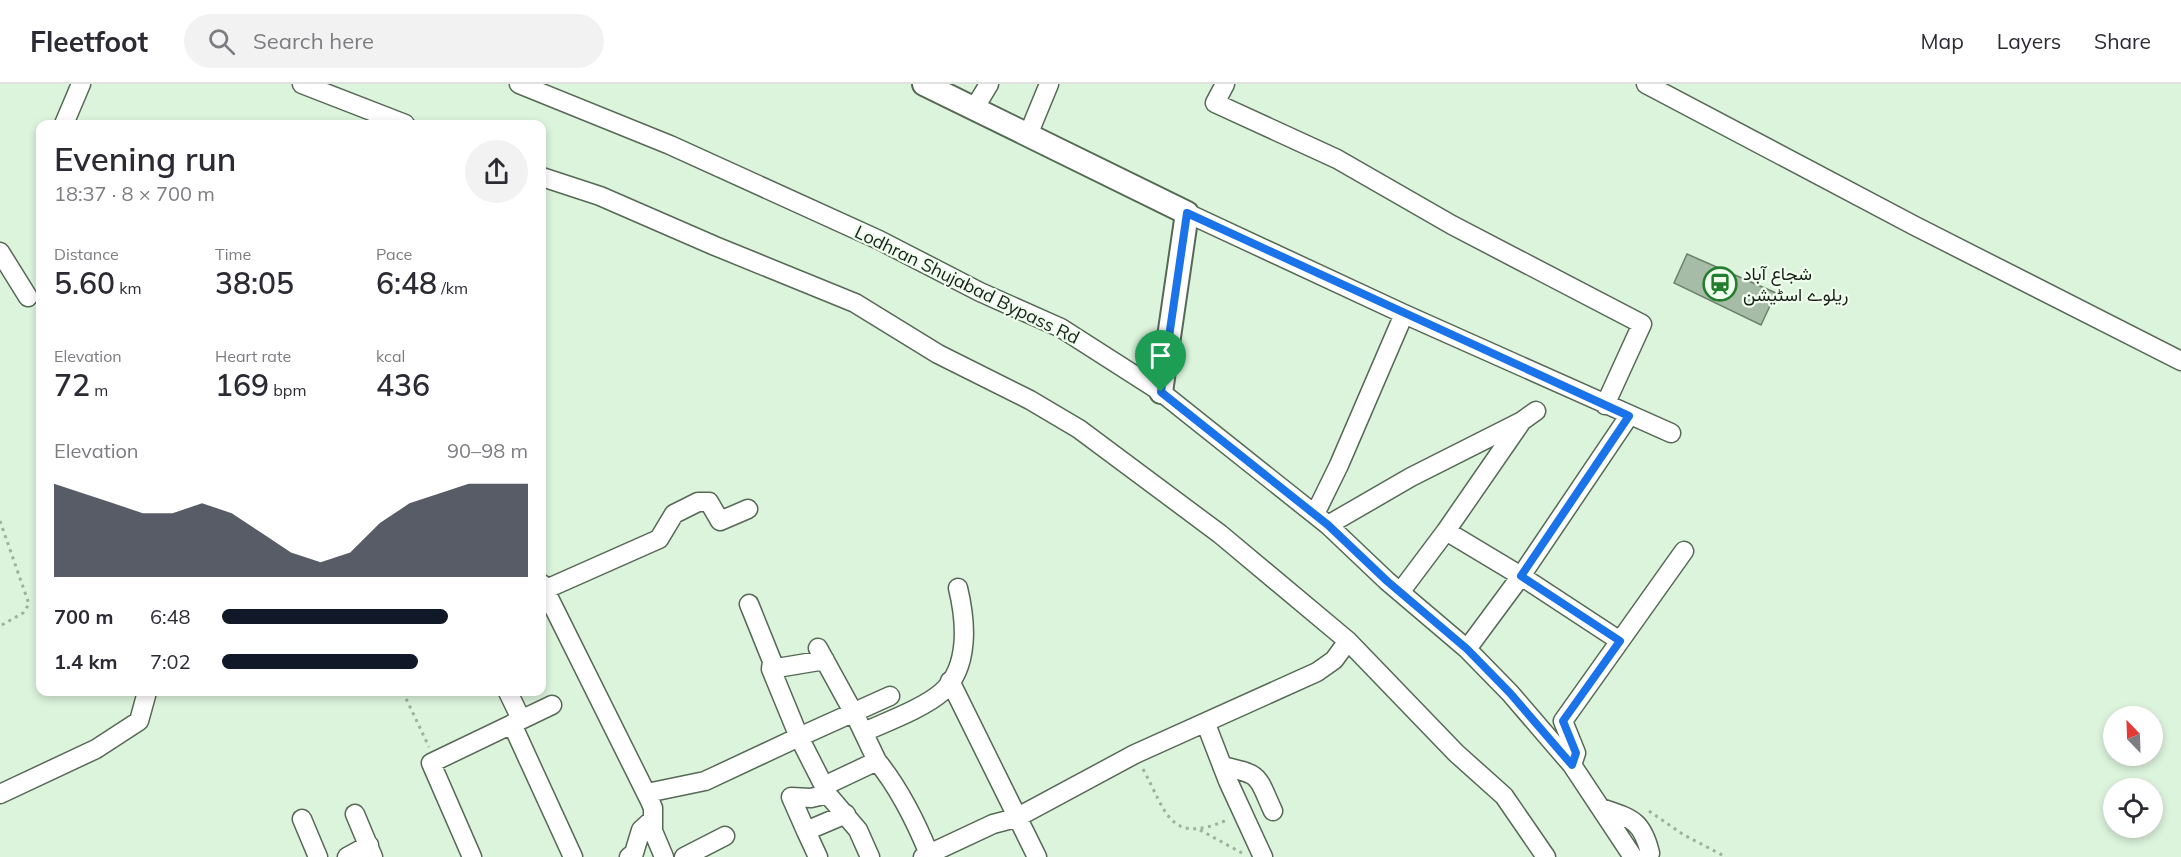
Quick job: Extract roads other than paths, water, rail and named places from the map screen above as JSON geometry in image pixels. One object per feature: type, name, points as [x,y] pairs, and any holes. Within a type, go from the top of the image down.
[{"type":"main road","points":[[924,84],[1187,213],[1161,392]]},
{"type":"street","points":[[66,120],[81,84]]},
{"type":"street","points":[[302,84],[364,116],[384,120]]},
{"type":"street","name":"Lodhran Shujabad Bypass Rd","points":[[519,84],[670,145],[879,240],[980,291],[1061,328],[1161,392],[1321,519],[1387,581],[1467,649],[1510,693],[1572,765],[1633,857]]},
{"type":"street","points":[[974,109],[989,84]]},
{"type":"street","points":[[1028,135],[1049,84]]},
{"type":"street","points":[[1225,84],[1215,103],[1337,159],[1452,225],[1642,324],[1605,405]]},
{"type":"street","points":[[1646,84],[1915,226],[2181,361]]},
{"type":"street","points":[[546,178],[600,196],[855,303],[938,354],[1030,400],[1079,429],[1220,534],[1348,641],[1455,753],[1504,796],[1546,857]]},
{"type":"street","points":[[1187,213],[1404,314],[1671,433]]},
{"type":"street","points":[[0,252],[28,297]]},
{"type":"street","points":[[1321,519],[1339,465],[1404,314]]},
{"type":"street","points":[[1321,519],[1411,477],[1529,416],[1401,591]]},
{"type":"street","points":[[1467,649],[1521,576],[1629,416]]},
{"type":"street","points":[[546,586],[659,538],[674,514],[698,502],[709,502],[720,522],[748,509]]},
{"type":"street","points":[[1446,531],[1521,576],[1620,641]]},
{"type":"street","points":[[1572,765],[1576,753],[1563,721],[1684,551]]},
{"type":"street","points":[[864,732],[942,692],[960,667],[964,612],[958,588]]},
{"type":"street","points":[[546,593],[647,793],[653,808],[653,831],[664,857]]},
{"type":"street","points":[[749,604],[772,660],[771,669],[799,737],[826,790],[858,830],[870,857]]},
{"type":"street","points":[[771,669],[821,654],[864,732],[877,761],[902,799],[926,856],[993,824],[1016,818],[1135,754],[1206,724],[1317,672],[1334,660],[1348,641]]},
{"type":"street","points":[[950,681],[1037,857]]},
{"type":"street","points":[[0,794],[96,749],[140,721],[146,696]]},
{"type":"street","points":[[509,696],[516,722],[573,857]]},
{"type":"street","points":[[647,793],[705,781],[890,696]]},
{"type":"street","points":[[472,857],[431,764],[552,705]]},
{"type":"street","points":[[1206,724],[1222,766],[1263,857]]},
{"type":"street","points":[[818,857],[790,797],[811,798],[877,761]]},
{"type":"street","points":[[1222,766],[1253,773],[1260,782],[1273,811]]},
{"type":"street","points":[[1601,807],[1629,817],[1644,832],[1650,853],[1647,857]]},
{"type":"street","points":[[347,857],[371,851],[356,814]]},
{"type":"street","points":[[806,831],[846,814]]},
{"type":"street","points":[[302,819],[318,857]]},
{"type":"street","points":[[629,857],[634,853],[641,830],[652,820]]},
{"type":"street","points":[[684,857],[725,836]]},
{"type":"place","name":"شجاع آباد ریلوے اسٹیشن","points":[[1720,284]]}]
